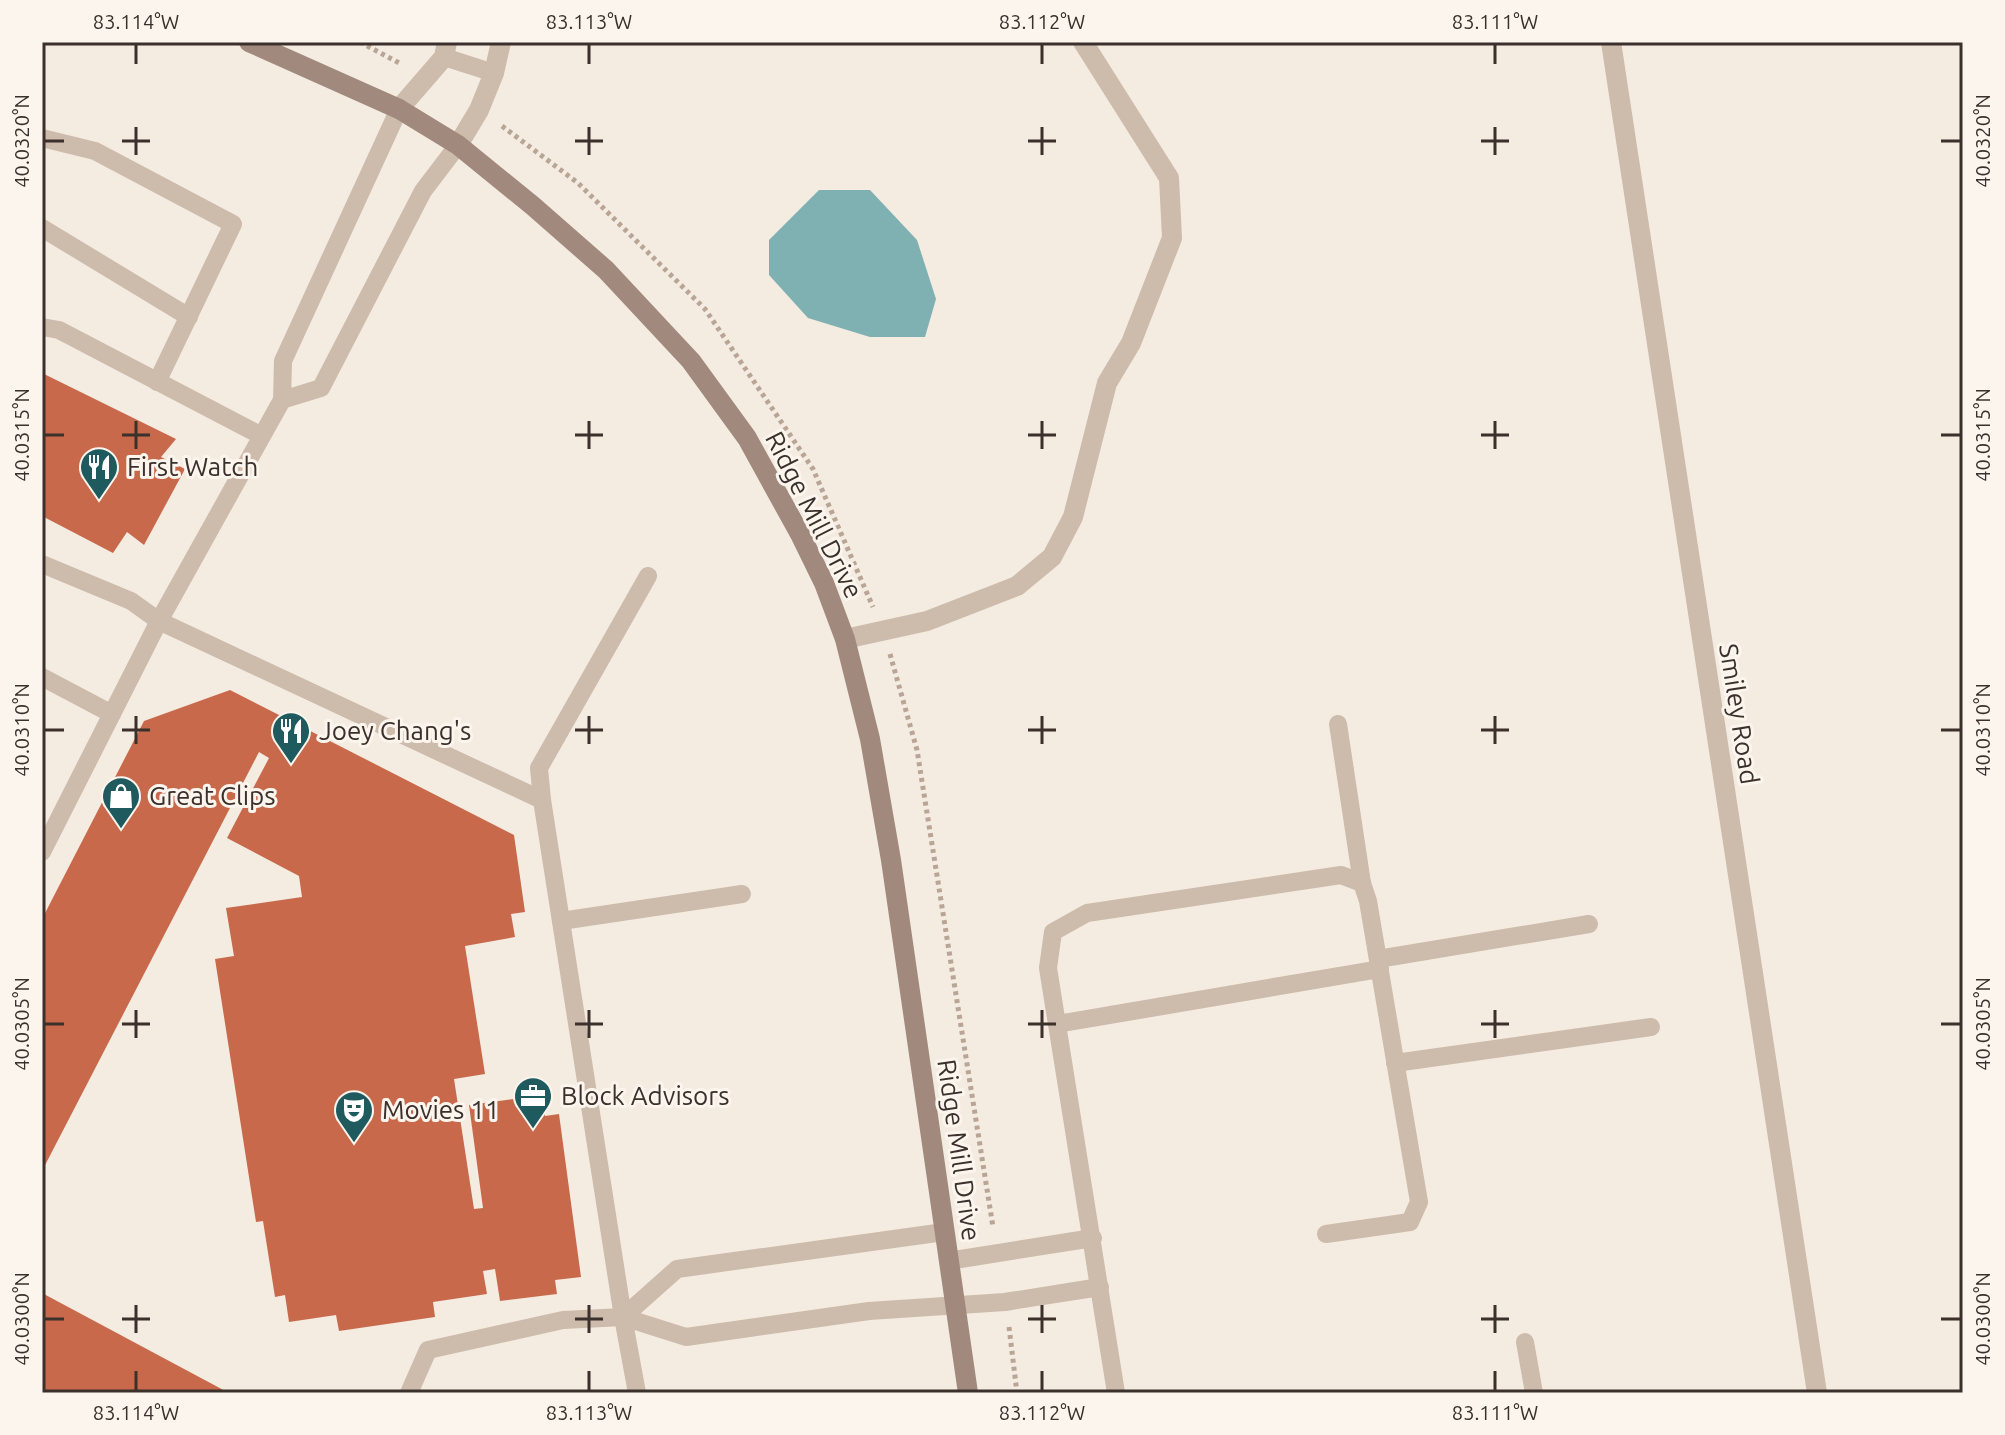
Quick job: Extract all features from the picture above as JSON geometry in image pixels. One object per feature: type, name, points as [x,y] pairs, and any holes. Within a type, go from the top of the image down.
[{"type":"main road","name":"Ridge Mill Drive","points":[[249,42],[399,109],[458,145],[606,270],[691,361],[755,452],[824,583],[845,639],[870,739],[882,800],[968,1393]]},
{"type":"street","points":[[458,145],[479,110],[494,73],[501,42]]},
{"type":"street","points":[[845,639],[927,621],[1017,586],[1052,557],[1073,517],[1107,383],[1131,343],[1172,238],[1169,178],[1083,42]]},
{"type":"street","name":"Smiley Road","points":[[1611,42],[1817,1393]]},
{"type":"street","points":[[399,109],[446,50]]},
{"type":"lane","points":[[446,50],[494,73]]},
{"type":"lane","points":[[42,852],[159,621],[282,400],[283,361],[399,109]]},
{"type":"lane","points":[[42,138],[95,151],[233,224],[157,382]]},
{"type":"lane","points":[[282,400],[321,388],[423,191],[458,145]]},
{"type":"lane","points":[[42,228],[189,317]]},
{"type":"lane","points":[[42,327],[59,330],[260,435]]},
{"type":"lane","points":[[42,564],[131,601],[159,621],[542,800]]},
{"type":"lane","points":[[637,1393],[539,768],[648,576]]},
{"type":"lane","points":[[42,677],[112,714]]},
{"type":"lane","points":[[1326,1234],[1410,1222],[1419,1202],[1368,901],[1362,883],[1338,724]]},
{"type":"lane","points":[[1116,1393],[1048,968],[1053,932],[1087,913],[1341,875],[1362,883]]},
{"type":"lane","points":[[561,921],[742,894]]},
{"type":"lane","points":[[1057,1024],[1589,924]]},
{"type":"lane","points":[[1395,1063],[1651,1027]]},
{"type":"lane","points":[[623,1317],[677,1269],[944,1232]]},
{"type":"lane","points":[[948,1261],[1093,1238]]},
{"type":"lane","points":[[409,1393],[428,1350],[563,1320],[623,1317],[686,1337],[869,1311],[1005,1302],[1100,1287]]},
{"type":"lane","points":[[1525,1342],[1534,1393]]},
{"type":"path","points":[[360,42],[426,78]]},
{"type":"path","points":[[479,110],[578,183],[705,309],[813,469],[884,632],[917,750],[997,1252]]},
{"type":"path","points":[[1005,1302],[1017,1393]]},
{"type":"water","points":[[819,190],[870,190],[917,240],[936,299],[925,337],[870,337],[808,318],[769,275],[769,240]]},
{"type":"building","points":[[42,373],[176,439],[161,457],[185,469],[144,545],[127,532],[113,553],[42,516]]},
{"type":"building","points":[[230,690],[514,835],[525,912],[511,914],[515,937],[465,946],[485,1074],[454,1079],[474,1209],[483,1208],[469,1105],[542,1095],[545,1116],[559,1114],[581,1277],[555,1280],[557,1294],[500,1301],[495,1269],[483,1271],[487,1294],[433,1302],[435,1317],[339,1331],[336,1315],[289,1322],[285,1295],[275,1297],[263,1221],[256,1222],[215,959],[234,956],[226,908],[302,897],[299,876],[227,838],[269,758],[259,752],[42,1171],[42,919],[144,721]]},
{"type":"building","points":[[42,1293],[229,1393],[42,1393]]},
{"type":"place","name":"First Watch","points":[[99,501]]},
{"type":"place","name":"Joey Chang's","points":[[291,765]]},
{"type":"place","name":"Great Clips","points":[[121,830]]},
{"type":"place","name":"Block Advisors","points":[[533,1130]]},
{"type":"place","name":"Movies 11","points":[[354,1144]]}]
